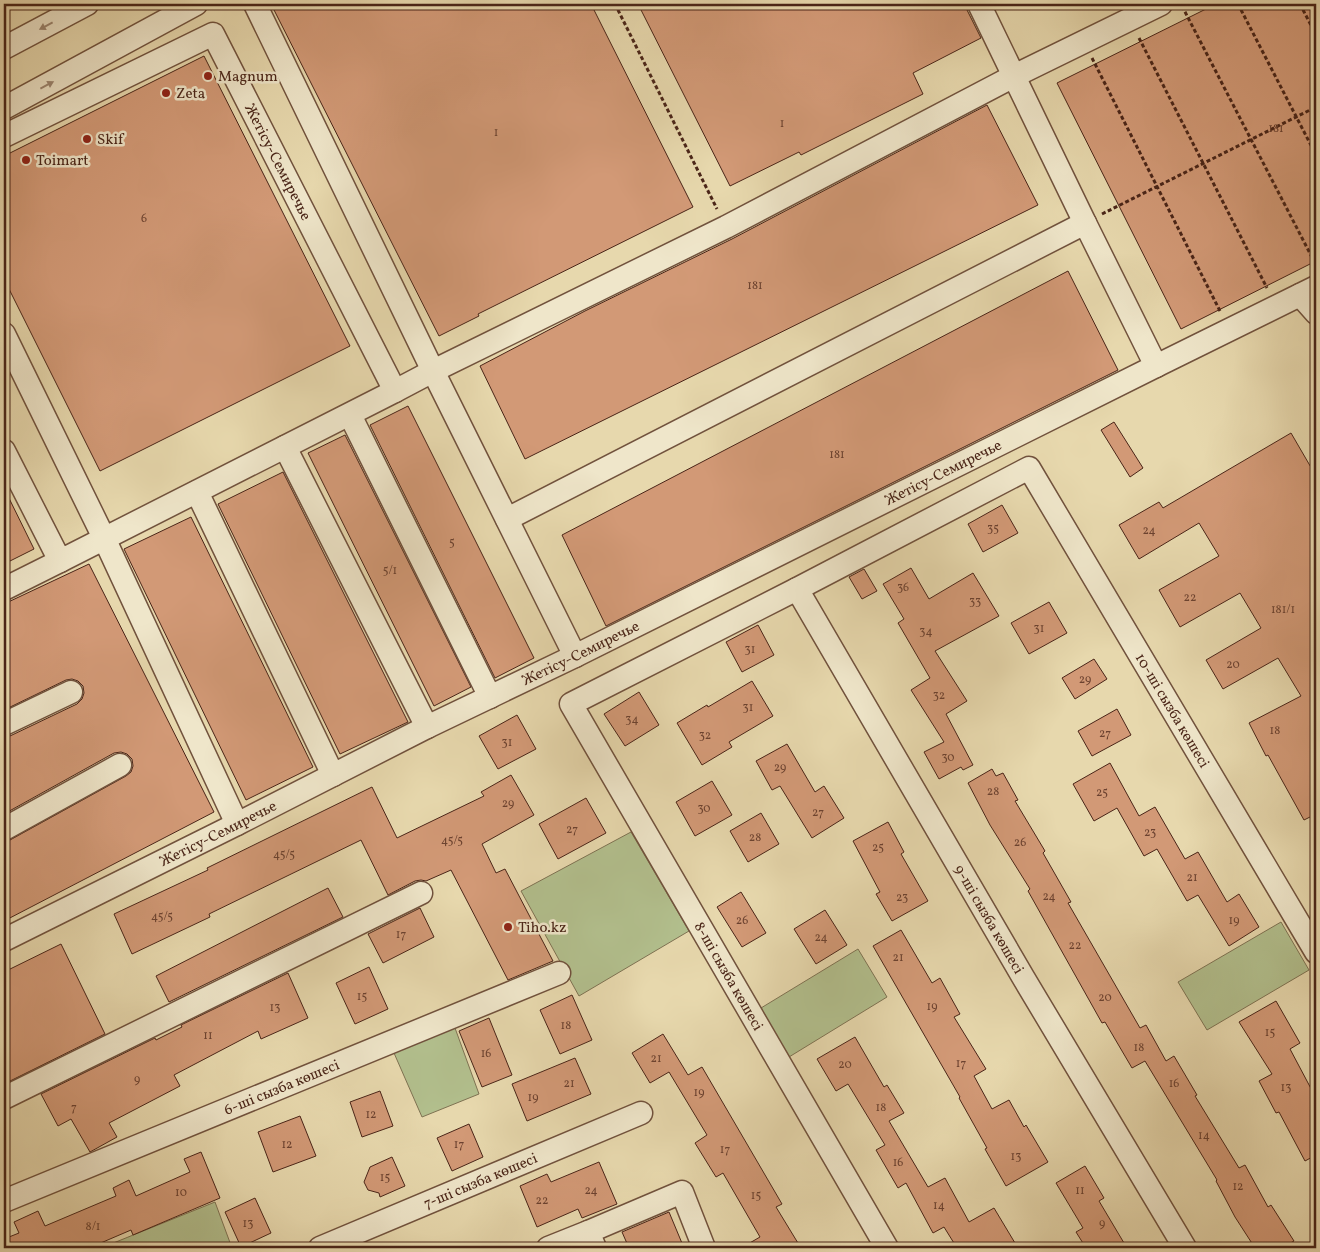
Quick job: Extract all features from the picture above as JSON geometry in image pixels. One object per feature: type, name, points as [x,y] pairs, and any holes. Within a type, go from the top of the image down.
[{"type":"street","points":[[4,48],[88,4]]},
{"type":"street","points":[[4,108],[196,4]]},
{"type":"street","points":[[255,4],[433,371],[575,656]]},
{"type":"street","points":[[979,4],[1156,366]]},
{"type":"street","points":[[4,589],[433,371],[726,227],[1014,76],[1161,4]]},
{"type":"street","name":"Жетісу-Семиречье","points":[[4,136],[213,34],[396,391]]},
{"type":"street","points":[[507,519],[1085,223]]},
{"type":"street","points":[[1308,291],[1316,313]]},
{"type":"street","name":"Жетісу-Семиречье","points":[[4,940],[427,727],[575,656],[1308,291]]},
{"type":"street","points":[[4,334],[104,538],[237,824]]},
{"type":"street","points":[[350,414],[490,697]]},
{"type":"street","points":[[285,446],[427,727]]},
{"type":"street","points":[[4,451],[60,561]]},
{"type":"street","name":"10-ші сызба көшесі","points":[[796,589],[1029,468],[1316,952]]},
{"type":"street","points":[[197,492],[333,775]]},
{"type":"street","name":"8-ші сызба көшесі","points":[[796,589],[570,704],[887,1248]]},
{"type":"street","name":"9-ші сызба көшесі","points":[[796,589],[1185,1248]]},
{"type":"street","points":[[4,724],[71,692]]},
{"type":"street","points":[[4,828],[120,765]]},
{"type":"street","points":[[4,1098],[421,893]]},
{"type":"street","name":"6-ші сызба көшесі","points":[[4,1201],[559,973]]},
{"type":"street","name":"7-ші сызба көшесі","points":[[320,1248],[641,1114]]},
{"type":"street","points":[[548,1248],[591,1240],[682,1192],[704,1248]]},
{"type":"path","points":[[615,4],[726,227]]},
{"type":"path","points":[[1181,4],[1316,265]]},
{"type":"path","points":[[1238,4],[1316,155]]},
{"type":"path","points":[[1300,4],[1316,35]]},
{"type":"path","points":[[1129,20],[1277,307]]},
{"type":"path","points":[[1084,42],[1229,330]]},
{"type":"path","points":[[1085,223],[1316,107]]},
{"type":"green space","points":[[631,832],[689,931],[579,996],[521,891]]},
{"type":"green space","points":[[1281,922],[1309,970],[1207,1030],[1178,982]]},
{"type":"green space","points":[[858,949],[887,997],[789,1057],[761,1008]]},
{"type":"green space","points":[[455,1028],[479,1094],[422,1117],[394,1053]]},
{"type":"green space","points":[[215,1202],[232,1248],[101,1248]]},
{"type":"building","points":[[271,4],[591,4],[693,207],[478,314],[479,316],[439,336]]},
{"type":"building","points":[[638,4],[966,4],[967,10],[981,38],[913,73],[923,94],[801,155],[799,152],[730,186]]},
{"type":"building","points":[[1216,4],[1316,4],[1316,261],[1181,329],[1057,83]]},
{"type":"building","points":[[204,56],[350,346],[100,471],[4,279],[4,156]]},
{"type":"building","points":[[987,105],[1038,205],[525,459],[480,366],[585,311],[732,239]]},
{"type":"building","points":[[1068,271],[1118,370],[606,626],[562,535]]},
{"type":"building","points":[[408,406],[534,658],[495,678],[370,425]]},
{"type":"building","points":[[1114,422],[1143,468],[1130,477],[1101,430]]},
{"type":"building","points":[[1291,433],[1316,476],[1316,814],[1304,820],[1249,723],[1301,696],[1278,658],[1223,689],[1206,660],[1261,628],[1240,593],[1180,627],[1159,590],[1219,556],[1199,523],[1139,559],[1119,525],[1159,502],[1163,508]]},
{"type":"building","points":[[345,435],[471,687],[434,706],[308,453]]},
{"type":"building","points":[[283,472],[408,722],[340,754],[218,504]]},
{"type":"building","points":[[4,488],[34,549],[4,564]]},
{"type":"building","points":[[1002,505],[1018,533],[983,552],[968,524]]},
{"type":"building","points":[[191,517],[313,767],[246,800],[124,549]]},
{"type":"building","points":[[89,564],[214,812],[4,921],[4,842],[126,776],[131,772],[133,766],[132,759],[127,754],[121,752],[114,753],[4,814],[4,737],[10,736],[77,704],[82,699],[84,693],[83,686],[78,681],[66,680],[4,710],[4,604]]},
{"type":"building","points":[[911,568],[929,599],[973,573],[999,616],[935,651],[967,701],[946,714],[973,765],[963,770],[961,767],[939,779],[924,752],[944,742],[911,690],[930,678],[898,623],[904,619],[883,584]]},
{"type":"building","points":[[864,569],[877,591],[862,599],[849,577]]},
{"type":"building","points":[[1049,602],[1067,633],[1029,654],[1011,623]]},
{"type":"building","points":[[758,625],[774,655],[742,672],[726,642]]},
{"type":"building","points":[[1094,659],[1107,679],[1075,699],[1062,678]]},
{"type":"building","points":[[752,681],[773,716],[729,742],[732,747],[702,765],[677,723]]},
{"type":"building","points":[[639,692],[659,725],[625,746],[604,714]]},
{"type":"building","points":[[1117,709],[1131,735],[1092,756],[1078,731]]},
{"type":"building","points":[[517,715],[536,749],[498,769],[479,736]]},
{"type":"building","points":[[787,744],[815,792],[824,786],[844,818],[812,838],[780,786],[772,790],[756,761]]},
{"type":"building","points":[[1110,763],[1139,816],[1155,807],[1185,859],[1198,852],[1227,902],[1239,894],[1259,927],[1229,946],[1198,895],[1187,901],[1157,849],[1144,856],[1117,808],[1094,821],[1073,784]]},
{"type":"building","points":[[992,769],[996,776],[1003,773],[1018,800],[1015,801],[1045,851],[1043,853],[1071,902],[1068,903],[1140,1028],[1146,1025],[1166,1061],[1174,1056],[1197,1095],[1195,1096],[1239,1168],[1245,1165],[1268,1207],[1271,1205],[1294,1241],[1281,1248],[1255,1248],[1235,1217],[1217,1180],[1145,1061],[1132,1068],[1105,1022],[1102,1023],[1028,891],[1030,889],[990,825],[968,783]]},
{"type":"building","points":[[511,775],[534,815],[482,844],[496,873],[505,869],[553,961],[508,980],[451,870],[426,881],[415,881],[388,895],[361,840],[209,914],[210,917],[132,954],[114,914],[208,870],[207,868],[372,787],[397,838],[484,796],[481,792]]},
{"type":"building","points":[[712,781],[732,815],[695,836],[676,802]]},
{"type":"building","points":[[586,798],[606,833],[558,859],[539,824]]},
{"type":"building","points":[[761,813],[779,844],[748,862],[730,831]]},
{"type":"building","points":[[888,822],[904,852],[901,854],[928,901],[892,921],[876,894],[880,892],[853,841]]},
{"type":"building","points":[[328,888],[343,917],[169,1002],[156,976]]},
{"type":"building","points":[[741,892],[766,933],[742,947],[717,907]]},
{"type":"building","points":[[420,908],[434,937],[383,963],[368,934]]},
{"type":"building","points":[[825,910],[847,945],[816,964],[794,929]]},
{"type":"building","points":[[901,930],[932,983],[940,978],[960,1014],[954,1017],[986,1069],[974,1076],[992,1109],[1009,1100],[1024,1127],[1026,1125],[1048,1162],[1006,1186],[985,1149],[987,1148],[960,1097],[873,946]]},
{"type":"building","points":[[61,944],[105,1034],[4,1084],[4,972]]},
{"type":"building","points":[[369,967],[388,1009],[355,1024],[336,983]]},
{"type":"building","points":[[288,973],[308,1018],[261,1039],[258,1031],[174,1075],[180,1086],[109,1123],[117,1137],[90,1152],[71,1119],[58,1126],[41,1094],[155,1038],[156,1040],[182,1027],[181,1025]]},
{"type":"building","points":[[572,995],[592,1040],[560,1054],[540,1010]]},
{"type":"building","points":[[1276,1001],[1300,1043],[1290,1049],[1316,1098],[1316,1155],[1305,1161],[1279,1112],[1276,1113],[1259,1081],[1272,1074],[1239,1022]]},
{"type":"building","points":[[489,1018],[512,1075],[482,1087],[459,1031]]},
{"type":"building","points":[[663,1034],[688,1075],[702,1067],[782,1204],[776,1207],[801,1248],[741,1248],[760,1237],[723,1173],[716,1177],[695,1143],[707,1135],[669,1072],[650,1083],[632,1053]]},
{"type":"building","points":[[855,1037],[884,1087],[887,1085],[904,1113],[889,1121],[928,1187],[945,1178],[969,1222],[994,1208],[1018,1248],[957,1248],[944,1227],[933,1233],[906,1183],[898,1188],[876,1150],[885,1145],[848,1084],[836,1091],[817,1059]]},
{"type":"building","points":[[575,1058],[591,1094],[527,1121],[512,1084]]},
{"type":"building","points":[[380,1091],[393,1126],[362,1137],[350,1102]]},
{"type":"building","points":[[300,1116],[316,1156],[273,1172],[258,1132]]},
{"type":"building","points":[[469,1124],[483,1157],[452,1171],[437,1138]]},
{"type":"building","points":[[201,1152],[220,1198],[133,1235],[131,1230],[89,1248],[4,1248],[4,1239],[19,1233],[14,1222],[38,1211],[45,1226],[116,1196],[113,1188],[129,1180],[136,1196],[190,1172],[184,1159]]},
{"type":"building","points":[[392,1157],[405,1186],[380,1197],[379,1193],[368,1190],[364,1182],[370,1167]]},
{"type":"building","points":[[599,1162],[617,1204],[582,1218],[578,1209],[537,1227],[520,1186],[547,1174],[551,1182]]},
{"type":"building","points":[[1085,1166],[1104,1198],[1099,1201],[1127,1248],[1086,1248],[1076,1232],[1083,1228],[1056,1183]]},
{"type":"building","points":[[255,1198],[271,1233],[241,1247],[225,1212]]},
{"type":"building","points":[[669,1212],[684,1248],[629,1248],[622,1232]]},
{"type":"place","name":"Magnum","points":[[208,76]]},
{"type":"place","name":"Zeta","points":[[166,93]]},
{"type":"place","name":"Skif","points":[[87,139]]},
{"type":"place","name":"Toimart","points":[[26,160]]},
{"type":"place","name":"Tiho.kz","points":[[508,927]]}]
